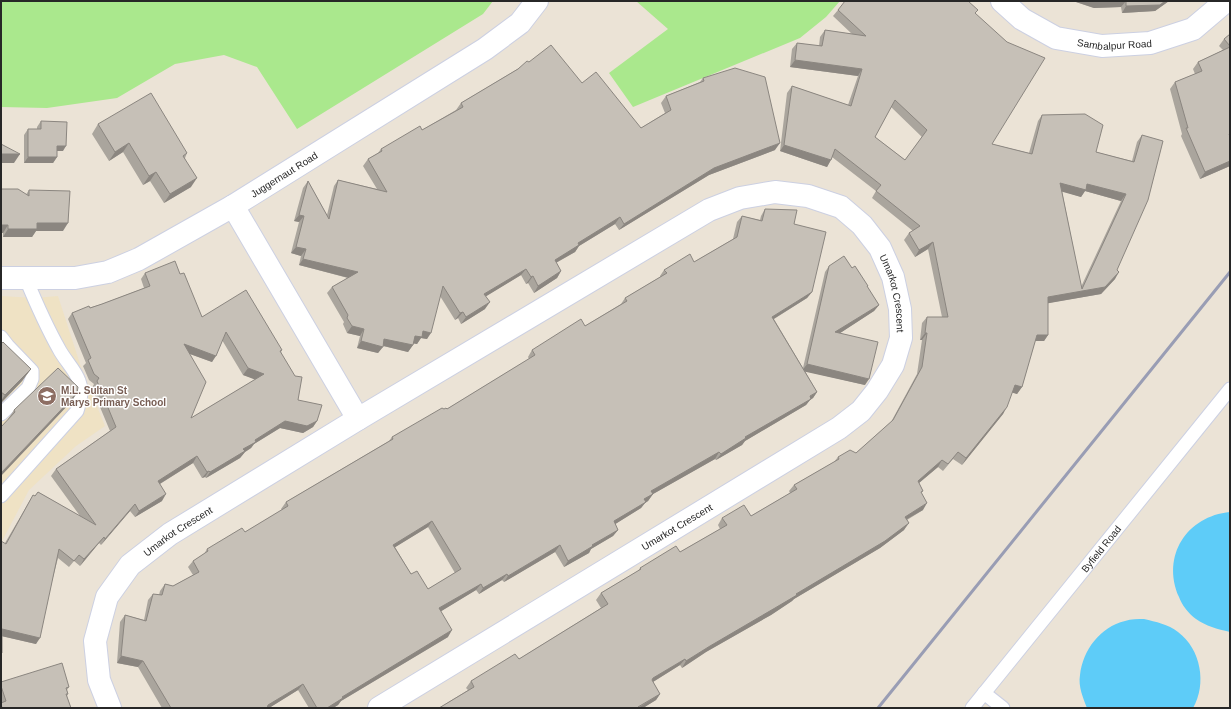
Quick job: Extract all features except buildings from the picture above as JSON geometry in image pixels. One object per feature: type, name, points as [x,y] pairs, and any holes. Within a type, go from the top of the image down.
[{"type":"street","name":"Juggernaut Road","points":[[1,278],[75,278],[108,272],[140,259],[234,206],[485,49],[520,23],[537,1]]},
{"type":"street","name":"Sambalpur Road","points":[[1002,1],[1022,19],[1056,38],[1102,46],[1150,43],[1193,29],[1226,1]]},
{"type":"street","name":"Umarkot Crescent","points":[[110,708],[99,680],[95,640],[107,597],[130,565],[170,534],[358,418],[709,210],[740,198],[775,192],[808,196],[841,207],[862,225],[880,248],[893,277],[900,310],[901,338],[893,365],[878,392],[865,406],[839,428],[379,708]]},
{"type":"street","points":[[234,206],[358,418]]},
{"type":"lane","points":[[1,496],[77,411],[81,399],[79,380],[63,358],[46,327],[26,279]]},
{"type":"lane","points":[[1,337],[32,371],[32,379],[28,388],[1,414]]},
{"type":"lane","name":"Byfield Road","points":[[972,708],[1230,389]]},
{"type":"lane","points":[[984,693],[1003,708]]},
{"type":"shaded area","name":"M.L. Sultan St Marys Primary School","points":[[1,296],[35,298],[58,296],[81,367],[105,426],[76,446],[29,490],[1,543]]},
{"type":"green space","points":[[1,1],[493,1],[483,14],[297,129],[257,67],[224,55],[175,64],[117,98],[47,108],[1,107]]},
{"type":"green space","points":[[636,1],[840,1],[826,17],[800,38],[633,107],[609,73],[668,29]]},
{"type":"water","points":[[1230,512],[1230,632],[1204,624],[1188,612],[1179,597],[1174,582],[1173,567],[1176,553],[1190,530],[1201,521],[1215,515]]},
{"type":"water","points":[[1144,619],[1174,629],[1186,639],[1197,657],[1200,688],[1193,708],[1087,708],[1081,692],[1080,679],[1085,657],[1094,641],[1108,628],[1116,624],[1130,620]]},
{"type":"railway","points":[[878,708],[1230,272]]},
{"type":"place","name":"M.L. Sultan St Marys Primary School","points":[[47,396]]}]
